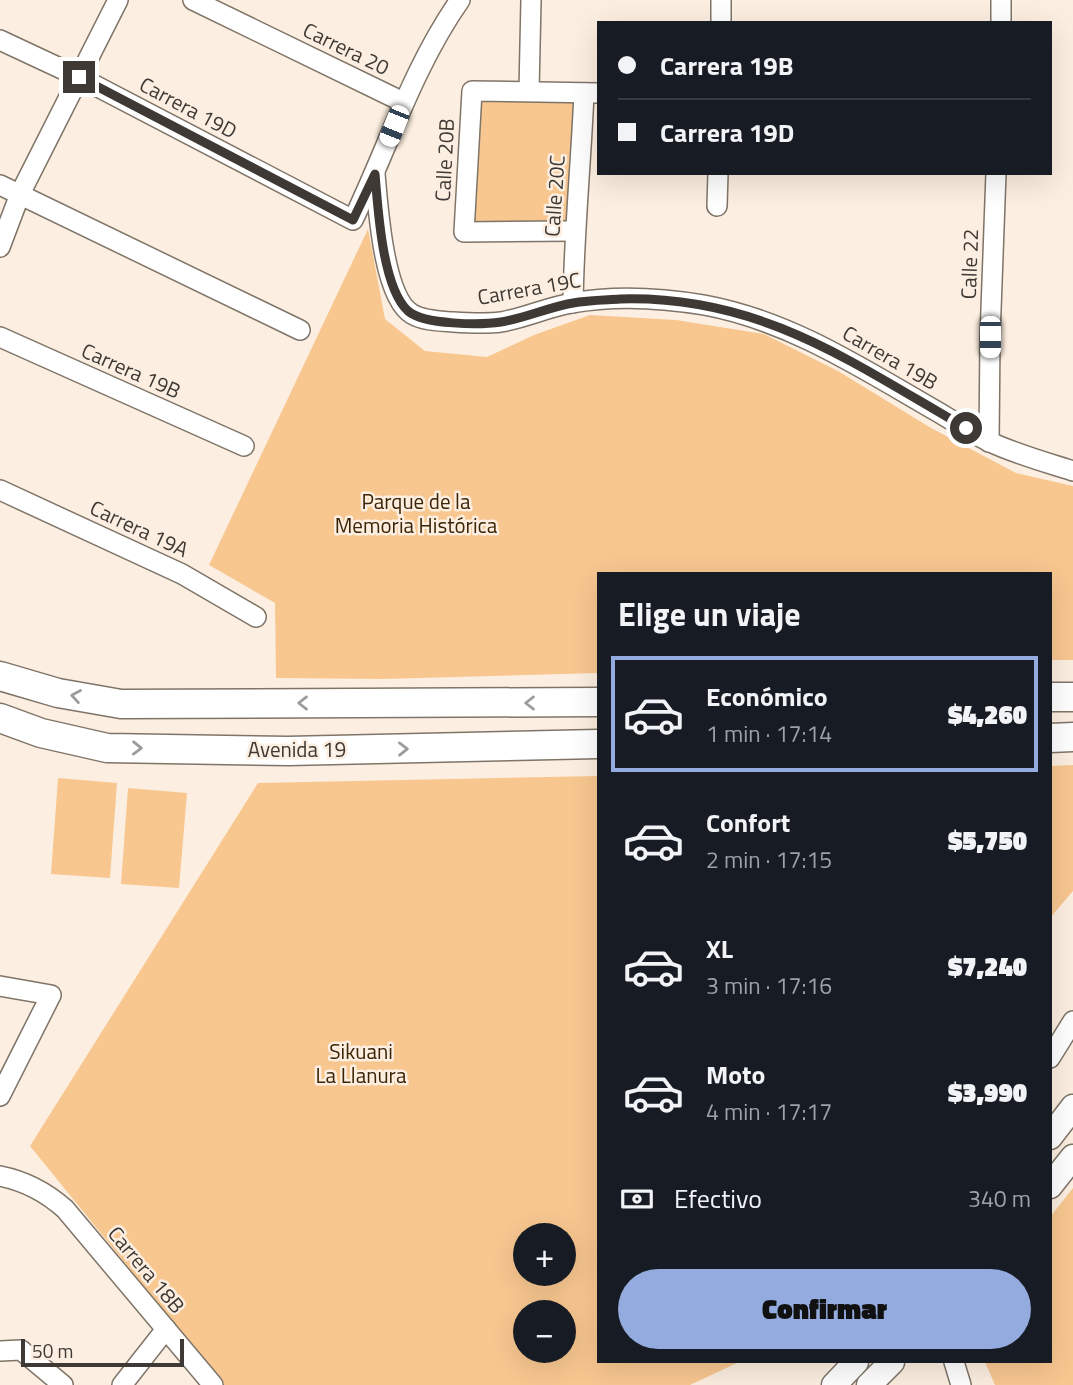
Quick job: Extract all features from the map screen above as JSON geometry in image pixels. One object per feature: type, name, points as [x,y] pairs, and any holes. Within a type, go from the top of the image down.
[{"type":"main road","points":[[0,676],[58,693],[121,704],[597,702]]},
{"type":"main road","points":[[1052,697],[1073,697]]},
{"type":"main road","name":"Avenida 19","points":[[0,718],[41,733],[107,748],[288,751],[597,744]]},
{"type":"main road","points":[[1052,738],[1073,737]]},
{"type":"street","points":[[0,247],[19,194],[118,0]]},
{"type":"street","name":"Carrera 20","points":[[193,0],[403,102]]},
{"type":"street","points":[[375,174],[403,102],[460,0]]},
{"type":"street","points":[[531,0],[529,91],[591,93]]},
{"type":"street","points":[[721,0],[721,21]]},
{"type":"street","points":[[1001,0],[1001,21]]},
{"type":"street","name":"Carrera 19D","points":[[0,40],[79,77],[353,220],[375,174]]},
{"type":"street","name":"Calle 20B","points":[[529,91],[472,91],[464,232],[574,231]]},
{"type":"street","name":"Calle 20C","points":[[573,303],[574,231],[591,93]]},
{"type":"street","name":"Carrera 19C","points":[[375,174],[384,252],[400,301],[408,312],[418,317],[439,321],[489,323],[573,303],[639,299],[694,304],[737,313],[799,334]]},
{"type":"street","points":[[717,206],[718,175]]},
{"type":"street","name":"Calle 22","points":[[989,442],[996,175]]},
{"type":"street","points":[[0,185],[300,330]]},
{"type":"street","name":"Carrera 19B","points":[[799,334],[828,348],[989,442],[1073,471]]},
{"type":"street","name":"Carrera 19B","points":[[0,337],[244,446]]},
{"type":"street","name":"Carrera 19A","points":[[0,490],[182,574],[256,617]]},
{"type":"street","points":[[0,986],[51,995],[0,1096]]},
{"type":"street","points":[[1052,1055],[1073,1021]]},
{"type":"street","points":[[1052,1134],[1073,1107]]},
{"type":"street","points":[[1052,1183],[1073,1157]]},
{"type":"street","name":"Carrera 18B","points":[[0,1176],[40,1190],[53,1198],[76,1220],[213,1385]]},
{"type":"street","points":[[122,1385],[166,1329]]},
{"type":"street","points":[[0,1351],[21,1350],[63,1385]]},
{"type":"street","points":[[834,1385],[855,1363]]},
{"type":"street","points":[[869,1385],[891,1363]]},
{"type":"street","points":[[954,1363],[961,1385]]},
{"type":"green space","points":[[476,97],[580,99],[570,220],[467,226]]},
{"type":"green space","name":"Parque de la Memoria Histórica","points":[[368,229],[385,319],[425,351],[487,357],[534,335],[590,315],[676,320],[764,334],[838,371],[931,428],[1016,473],[1073,486],[1073,660],[1052,660],[1052,572],[597,572],[597,673],[383,679],[276,678],[275,603],[209,565]]},
{"type":"green space","points":[[1073,765],[1073,891],[1052,916],[1052,766]]},
{"type":"green space","name":"Sikuani La Llanura","points":[[597,776],[597,1363],[737,1363],[690,1385],[224,1385],[30,1146],[258,783]]},
{"type":"green space","points":[[58,778],[117,783],[110,878],[51,874]]},
{"type":"green space","points":[[128,788],[187,793],[179,888],[121,884]]},
{"type":"green space","points":[[1073,1188],[1073,1385],[995,1385],[985,1363],[1052,1363],[1052,1214]]},
{"type":"route","points":[[79,77],[353,220],[375,174],[380,227],[391,277],[400,301],[408,312],[418,317],[452,322],[503,321],[573,303],[606,300],[639,299],[704,305],[768,322],[799,334],[966,428]]}]
